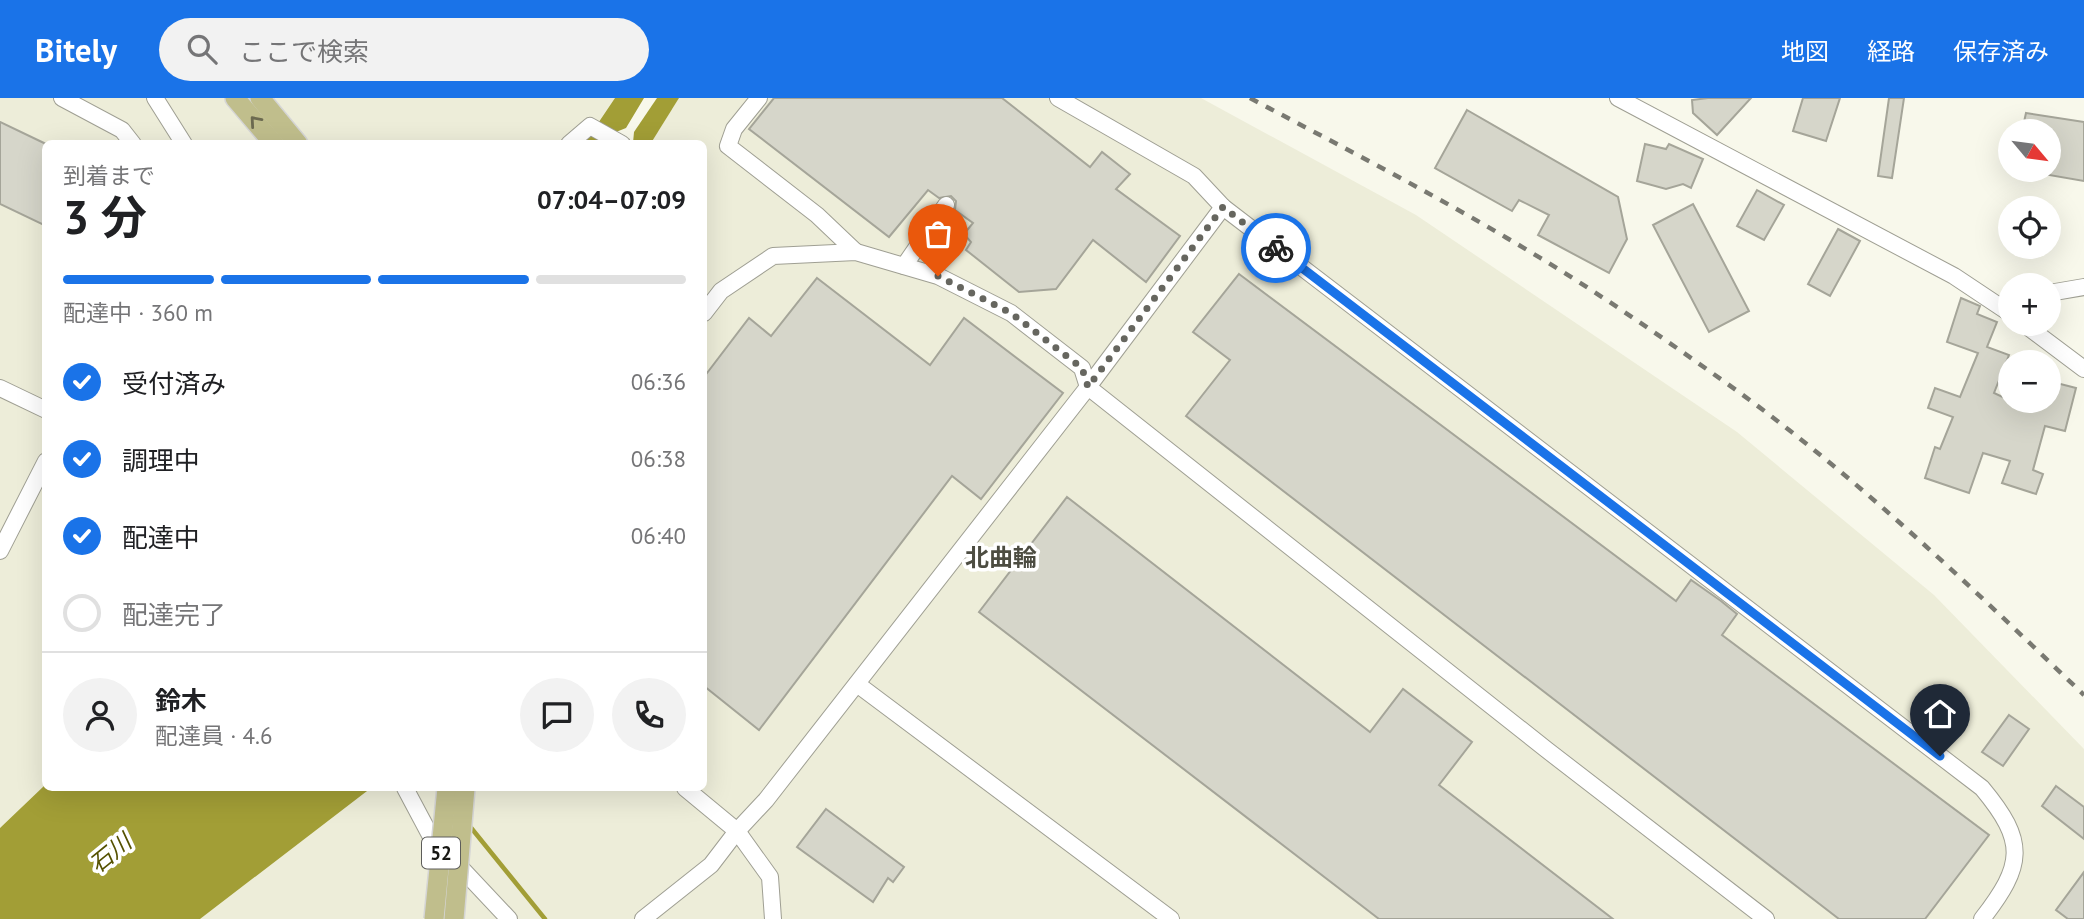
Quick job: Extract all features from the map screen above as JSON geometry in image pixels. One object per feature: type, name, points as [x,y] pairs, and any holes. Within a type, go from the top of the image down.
[{"type":"main road","points":[[235,98],[271,140]]},
{"type":"main road","points":[[260,98],[295,140]]},
{"type":"main road","name":"52","points":[[434,919],[447,791]]},
{"type":"main road","name":"52","points":[[454,919],[465,791]]},
{"type":"street","points":[[62,98],[122,130],[130,140]]},
{"type":"street","points":[[155,98],[181,140]]},
{"type":"street","points":[[759,98],[734,129],[729,146],[817,215],[856,251]]},
{"type":"street","points":[[1058,98],[1194,176],[1223,207],[1982,788],[2008,823],[2014,853],[2008,883],[1982,919]]},
{"type":"street","points":[[1623,99],[1954,276],[1998,303]]},
{"type":"street","points":[[574,140],[590,126],[615,140]]},
{"type":"street","points":[[904,266],[946,205]]},
{"type":"street","points":[[643,919],[712,865],[737,831],[766,800],[1088,387],[1223,207]]},
{"type":"street","points":[[707,309],[721,291],[773,256],[856,251],[938,276],[1011,313],[1082,368],[1088,387],[1546,750],[1766,919]]},
{"type":"street","points":[[2061,291],[2084,287]]},
{"type":"street","points":[[2040,336],[2084,369]]},
{"type":"street","points":[[0,388],[42,404]]},
{"type":"street","points":[[0,551],[42,469]]},
{"type":"street","points":[[858,684],[1171,919]]},
{"type":"street","points":[[407,791],[430,835],[509,919]]},
{"type":"street","points":[[689,791],[737,831],[770,877],[773,919]]},
{"type":"shaded area","points":[[0,98],[615,98],[586,140],[42,140],[42,788],[0,828]]},
{"type":"shaded area","points":[[679,98],[1201,98],[1416,215],[1737,432],[1934,595],[2084,749],[2084,919],[200,919],[367,791],[707,791],[707,140],[653,140]]},
{"type":"water","points":[[615,98],[644,98],[626,128],[616,132],[611,140],[587,140]]},
{"type":"water","points":[[657,98],[679,98],[653,140],[633,140],[634,132]]},
{"type":"water","name":"石川","points":[[42,788],[42,791],[367,791],[200,919],[0,919],[0,828]]},
{"type":"building","points":[[774,98],[1002,98],[1090,167],[1102,152],[1130,174],[1116,189],[1180,236],[1146,282],[1093,240],[1056,289],[1019,292],[966,250],[971,242],[964,234],[973,223],[955,210],[956,201],[951,196],[939,198],[928,190],[889,237],[749,129]]},
{"type":"building","points":[[1751,98],[1717,135],[1693,113],[1692,100]]},
{"type":"building","points":[[1803,98],[1840,98],[1826,141],[1793,131]]},
{"type":"building","points":[[1889,98],[1904,98],[1892,178],[1878,176]]},
{"type":"building","points":[[1467,110],[1618,197],[1627,239],[1609,273],[1538,235],[1549,215],[1519,200],[1512,211],[1435,168]]},
{"type":"building","points":[[2026,113],[2084,122],[2084,181],[2062,177],[2062,119],[2025,119]]},
{"type":"building","points":[[0,122],[42,142],[42,224],[0,204]]},
{"type":"building","points":[[1645,144],[1666,149],[1669,144],[1703,159],[1691,188],[1683,184],[1666,189],[1637,181]]},
{"type":"building","points":[[1757,190],[1784,205],[1764,240],[1737,226]]},
{"type":"building","points":[[1693,204],[1749,311],[1709,332],[1653,225]]},
{"type":"building","points":[[1838,229],[1860,241],[1830,296],[1808,284]]},
{"type":"building","points":[[1239,274],[1676,601],[1691,580],[1721,601],[1737,614],[1722,635],[1989,835],[1925,919],[1839,919],[1186,416],[1230,360],[1193,332]]},
{"type":"building","points":[[817,278],[930,365],[964,318],[1063,393],[981,499],[952,476],[759,730],[707,688],[707,373],[749,318],[771,336]]},
{"type":"building","points":[[1961,298],[1980,306],[1977,314],[1997,322],[1987,347],[1998,351],[1998,383],[1994,393],[1998,395],[1998,413],[2061,413],[2061,384],[2076,388],[2065,431],[2045,426],[2033,470],[2043,474],[2036,494],[2002,483],[2010,461],[1983,453],[1969,493],[1925,478],[1935,447],[1940,449],[1953,417],[1928,408],[1935,388],[1960,397],[1978,353],[1947,342]]},
{"type":"building","points":[[1067,497],[1370,732],[1403,689],[1472,742],[1439,785],[1613,919],[1379,919],[979,612]]},
{"type":"building","points":[[2009,715],[2029,729],[2003,766],[1982,752]]},
{"type":"building","points":[[2056,786],[2084,807],[2084,839],[2042,806]]},
{"type":"building","points":[[826,809],[904,867],[893,882],[888,878],[873,902],[797,847]]},
{"type":"building","points":[[2084,872],[2084,919],[2068,919],[2056,910]]},
{"type":"waterway","points":[[468,824],[545,919]]},
{"type":"railway","points":[[1250,98],[1397,176],[1565,273],[1722,380],[1817,452],[1908,530],[2084,695]]},
{"type":"way so far","points":[[938,276],[1011,313],[1082,368],[1088,387],[1223,207],[1276,248]]},
{"type":"district","name":"北曲輪","points":[[1001,557]]},
{"type":"route","points":[[1276,248],[1940,756]]}]
